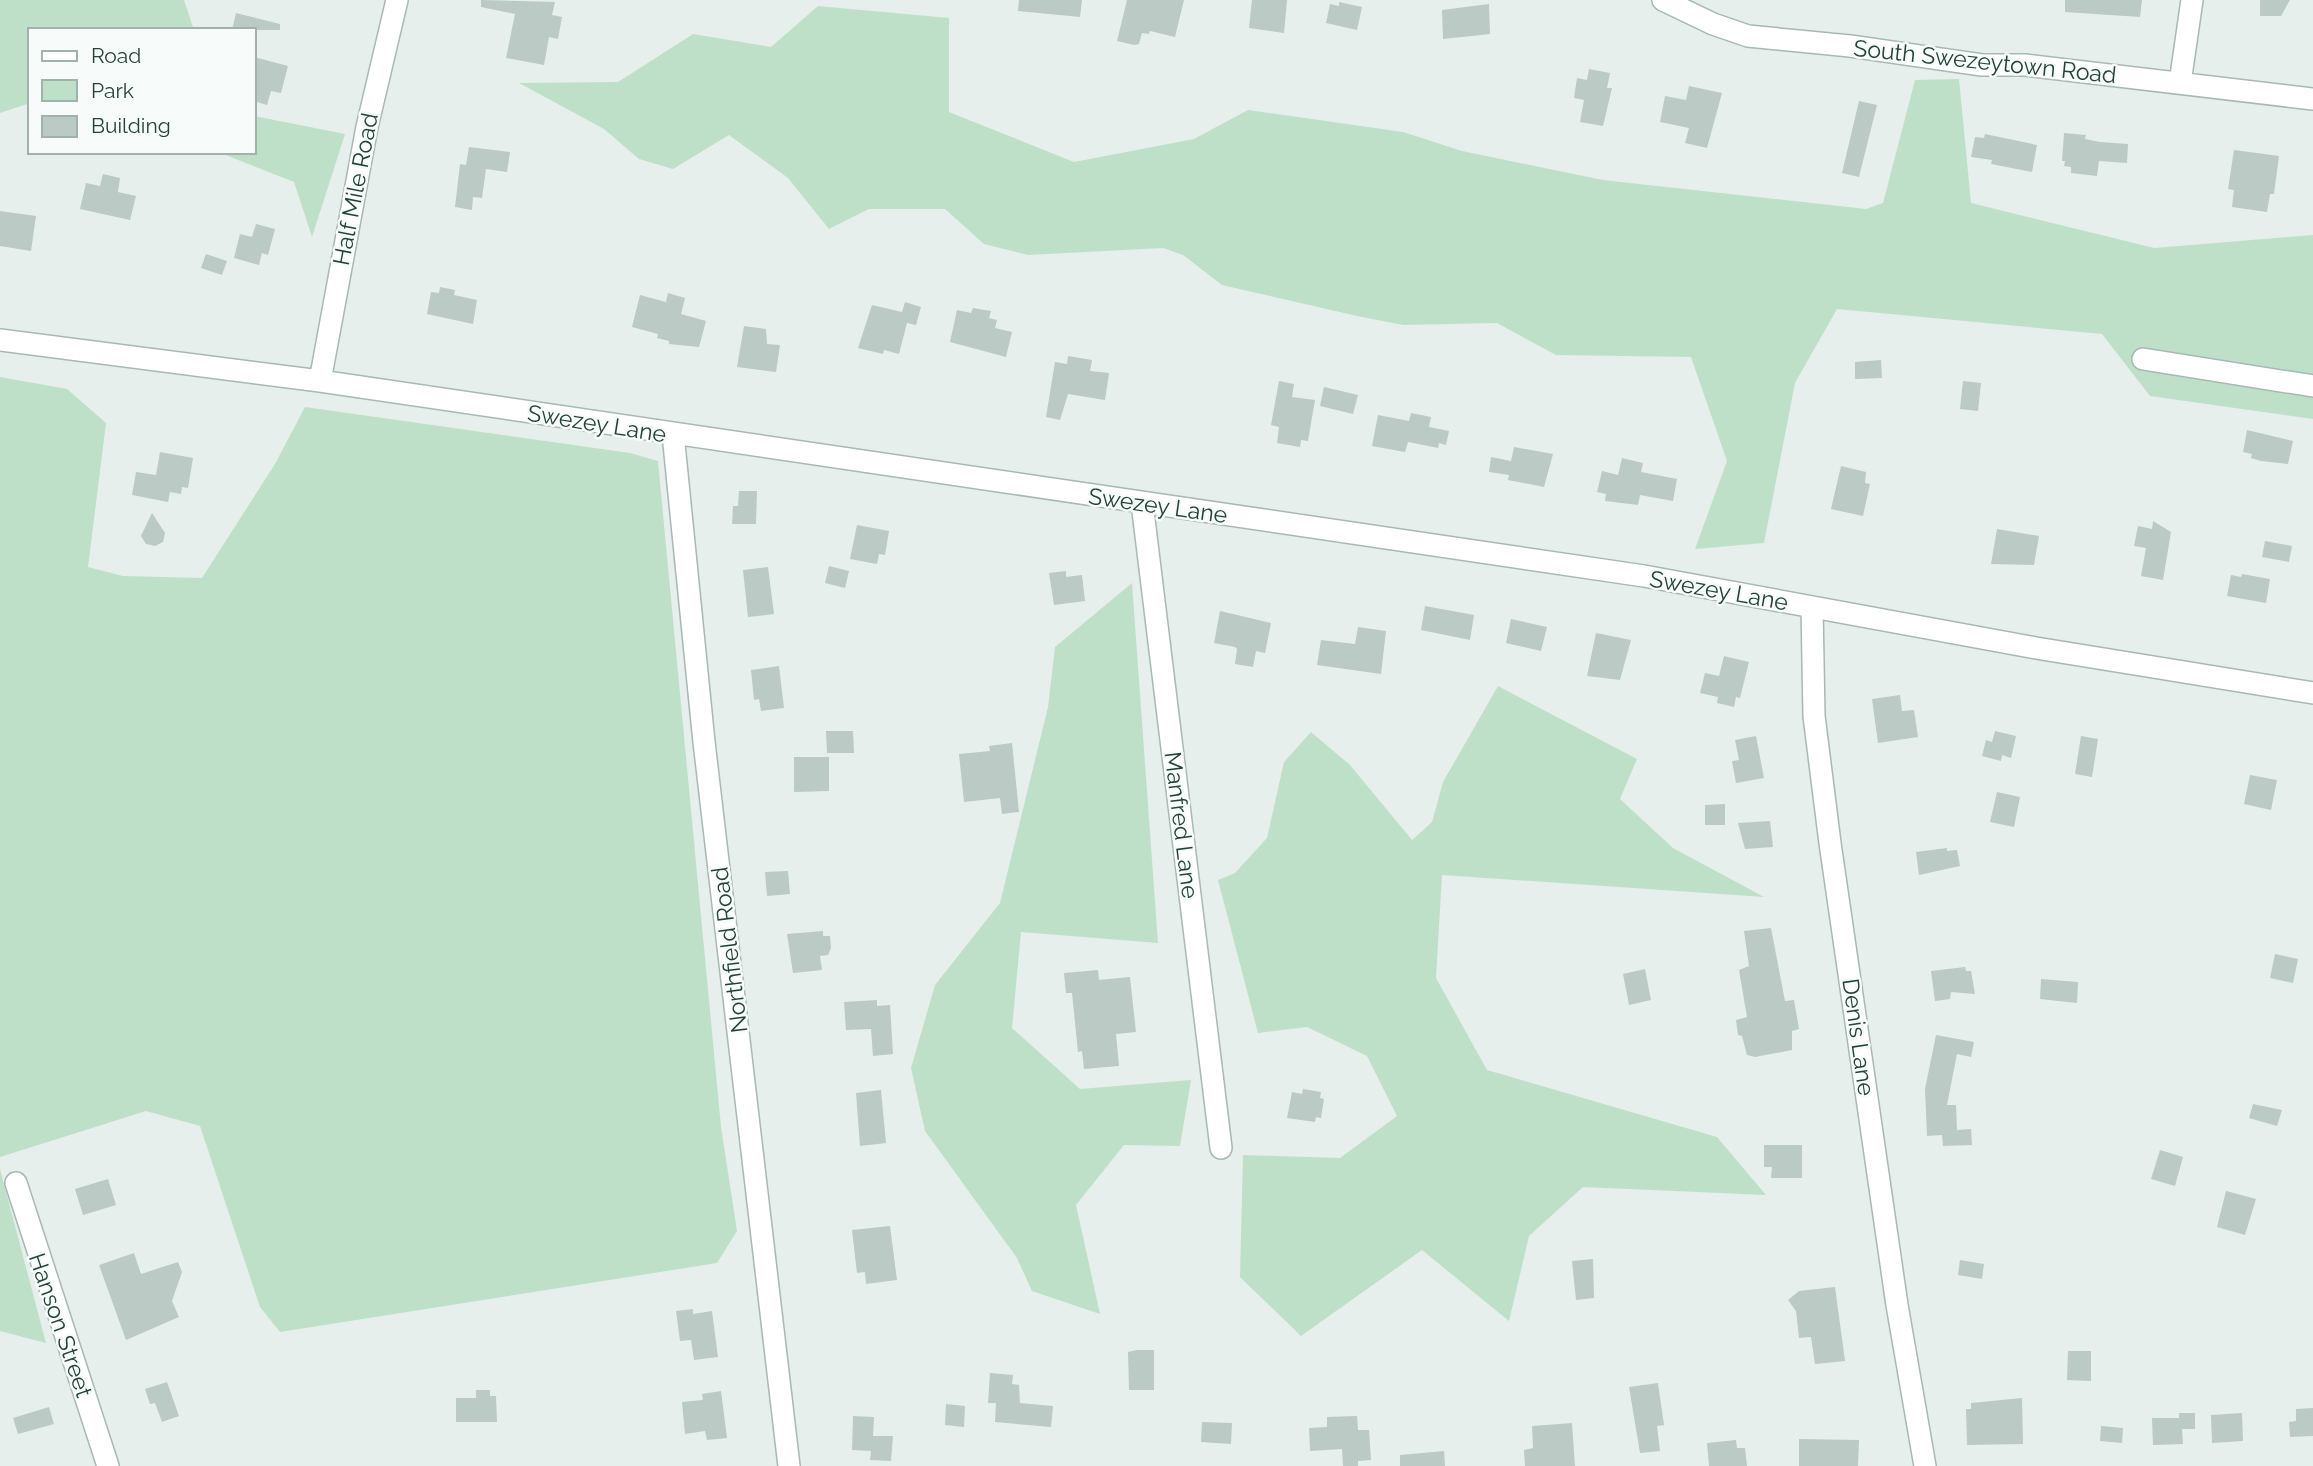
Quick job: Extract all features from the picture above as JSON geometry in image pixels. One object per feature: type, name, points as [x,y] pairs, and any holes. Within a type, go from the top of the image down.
[{"type":"street","name":"Half Mile Road","points":[[320,381],[367,127],[397,0]]},
{"type":"street","name":"South Swezeytown Road","points":[[1663,0],[1713,24],[1748,36],[1850,46],[1982,65],[2025,65],[2313,99]]},
{"type":"street","points":[[2180,83],[2192,0]]},
{"type":"street","name":"Swezey Lane","points":[[0,340],[320,381],[1644,576],[2313,694]]},
{"type":"street","points":[[2143,359],[2313,386]]},
{"type":"street","name":"Northfield Road","points":[[673,434],[704,742],[789,1466]]},
{"type":"street","name":"Manfred Lane","points":[[1142,503],[1221,1148]]},
{"type":"street","name":"Denis Lane","points":[[1812,607],[1814,716],[1830,843],[1897,1305],[1925,1466]]},
{"type":"street","name":"Hanson Street","points":[[16,1183],[108,1466]]},
{"type":"green space","points":[[0,0],[184,0],[193,28],[28,28],[28,104],[0,113]]},
{"type":"green space","points":[[818,6],[949,18],[949,112],[1074,162],[1194,139],[1248,110],[1403,132],[1462,151],[1603,180],[1866,209],[1883,203],[1915,80],[1959,79],[1971,203],[2154,248],[2313,235],[2313,419],[2150,396],[2102,334],[1837,309],[1795,383],[1764,543],[1695,549],[1727,461],[1691,357],[1556,355],[1497,323],[1403,325],[1357,316],[1222,285],[1183,255],[1163,248],[1028,255],[984,244],[945,209],[869,209],[829,229],[788,178],[729,135],[673,169],[639,159],[604,129],[519,83],[618,82],[693,34],[771,47]]},
{"type":"green space","points":[[256,116],[345,134],[312,237],[294,182],[223,154],[256,154]]},
{"type":"green space","points":[[0,377],[67,389],[106,423],[88,567],[123,576],[202,578],[275,464],[305,407],[630,453],[658,461],[721,1127],[737,1231],[717,1263],[280,1332],[260,1307],[200,1126],[146,1111],[0,1157]]},
{"type":"green space","points":[[1132,583],[1158,943],[1021,932],[1012,1028],[1080,1089],[1191,1080],[1180,1146],[1124,1145],[1076,1205],[1100,1314],[1032,1291],[1017,1258],[925,1131],[911,1068],[935,985],[1000,903],[1048,707],[1055,647]]},
{"type":"green space","points":[[1498,686],[1637,759],[1620,799],[1673,848],[1764,897],[1442,875],[1436,978],[1487,1070],[1717,1137],[1766,1195],[1583,1187],[1529,1236],[1509,1321],[1422,1250],[1301,1336],[1240,1277],[1243,1155],[1340,1158],[1397,1116],[1367,1056],[1307,1027],[1258,1033],[1218,880],[1235,873],[1267,838],[1284,762],[1311,732],[1350,765],[1412,840],[1432,822],[1443,782]]},
{"type":"green space","points":[[0,1169],[46,1343],[0,1331]]},
{"type":"building","points":[[481,0],[555,2],[552,15],[562,17],[558,39],[549,37],[544,65],[506,58],[515,14],[481,7]]},
{"type":"building","points":[[1019,0],[1082,0],[1080,17],[1018,11]]},
{"type":"building","points":[[1127,0],[1184,0],[1175,37],[1150,31],[1149,34],[1142,33],[1139,44],[1117,41]]},
{"type":"building","points":[[1252,0],[1287,0],[1284,33],[1249,28]]},
{"type":"building","points":[[2065,0],[2142,0],[2140,17],[2065,12]]},
{"type":"building","points":[[2260,0],[2290,0],[2281,16],[2260,16]]},
{"type":"building","points":[[1339,2],[1362,7],[1357,30],[1326,23],[1330,4],[1339,6]]},
{"type":"building","points":[[1489,4],[1490,34],[1443,39],[1442,10]]},
{"type":"building","points":[[236,13],[280,24],[280,30],[232,28]]},
{"type":"building","points":[[256,58],[288,66],[281,93],[271,91],[267,105],[256,102]]},
{"type":"building","points":[[1589,69],[1610,73],[1607,88],[1612,88],[1603,126],[1580,122],[1584,100],[1574,98],[1577,78],[1587,80]]},
{"type":"building","points":[[1689,86],[1722,93],[1707,148],[1685,143],[1689,128],[1660,122],[1665,96],[1686,100]]},
{"type":"building","points":[[1859,101],[1877,105],[1859,177],[1842,173]]},
{"type":"building","points":[[2064,133],[2086,135],[2085,139],[2100,142],[2128,144],[2127,163],[2099,161],[2097,176],[2071,173],[2071,167],[2064,166],[2065,161],[2062,161]]},
{"type":"building","points":[[1985,134],[2037,145],[2032,172],[1991,164],[1992,160],[1971,157],[1975,137],[1984,138]]},
{"type":"building","points":[[469,147],[510,152],[507,172],[486,169],[482,198],[473,197],[472,210],[455,207],[460,164],[466,165]]},
{"type":"building","points":[[2234,150],[2279,156],[2274,194],[2270,194],[2267,212],[2232,207],[2234,190],[2228,189]]},
{"type":"building","points":[[103,174],[120,178],[118,192],[136,196],[130,220],[80,209],[86,183],[100,186]]},
{"type":"building","points":[[0,211],[36,216],[31,251],[0,246]]},
{"type":"building","points":[[256,224],[275,229],[268,255],[262,253],[259,265],[234,258],[240,234],[252,237]]},
{"type":"building","points":[[206,254],[227,261],[222,275],[201,268]]},
{"type":"building","points":[[440,287],[455,290],[454,295],[477,300],[473,324],[427,314],[431,292],[439,293]]},
{"type":"building","points":[[668,293],[685,298],[681,314],[706,321],[699,347],[669,344],[669,341],[657,338],[658,334],[632,327],[640,295],[666,302]]},
{"type":"building","points":[[905,302],[921,307],[916,325],[907,323],[899,354],[884,350],[883,354],[858,348],[872,305],[902,312]]},
{"type":"building","points":[[973,308],[991,311],[989,318],[997,320],[995,328],[1012,332],[1006,357],[950,342],[957,310],[971,313]]},
{"type":"building","points":[[744,326],[766,329],[767,344],[780,345],[776,372],[737,367]]},
{"type":"building","points":[[1068,356],[1092,360],[1090,371],[1109,373],[1105,400],[1068,394],[1060,420],[1046,417],[1055,362],[1067,364]]},
{"type":"building","points":[[1881,360],[1882,378],[1855,379],[1855,362]]},
{"type":"building","points":[[1279,381],[1294,384],[1292,397],[1315,400],[1308,441],[1301,440],[1300,447],[1277,443],[1279,427],[1271,425]]},
{"type":"building","points":[[1963,381],[1981,383],[1978,411],[1960,409]]},
{"type":"building","points":[[1324,387],[1358,395],[1353,414],[1320,406]]},
{"type":"building","points":[[1411,413],[1431,417],[1429,427],[1449,431],[1446,445],[1439,443],[1438,448],[1408,442],[1405,452],[1372,446],[1378,415],[1409,421]]},
{"type":"building","points":[[2247,430],[2293,441],[2288,464],[2261,461],[2251,458],[2252,454],[2243,452]]},
{"type":"building","points":[[1514,447],[1553,454],[1544,487],[1508,480],[1509,475],[1489,472],[1491,457],[1511,461]]},
{"type":"building","points":[[160,452],[193,458],[188,488],[182,487],[181,494],[170,492],[168,502],[132,495],[136,472],[156,475]]},
{"type":"building","points":[[1622,458],[1643,463],[1641,472],[1677,479],[1673,501],[1640,495],[1638,505],[1605,501],[1606,494],[1597,492],[1602,471],[1618,475]]},
{"type":"building","points":[[1841,466],[1866,472],[1865,483],[1870,484],[1863,516],[1831,509]]},
{"type":"building","points":[[739,491],[757,491],[756,524],[732,524],[733,506],[738,506]]},
{"type":"building","points":[[152,513],[165,533],[163,542],[155,546],[146,544],[141,536]]},
{"type":"building","points":[[2153,521],[2171,532],[2163,580],[2141,576],[2146,548],[2134,546],[2138,526],[2152,529]]},
{"type":"building","points":[[857,525],[889,531],[885,555],[879,554],[877,564],[850,559]]},
{"type":"building","points":[[1997,529],[2039,536],[2034,565],[1991,564]]},
{"type":"building","points":[[2265,541],[2292,546],[2289,562],[2262,557]]},
{"type":"building","points":[[829,566],[849,571],[845,588],[825,583]]},
{"type":"building","points":[[768,567],[774,614],[748,617],[743,570]]},
{"type":"building","points":[[1066,571],[1066,577],[1082,575],[1085,601],[1054,605],[1049,573]]},
{"type":"building","points":[[2242,574],[2270,579],[2266,603],[2227,596],[2231,575],[2241,577]]},
{"type":"building","points":[[1425,606],[1474,615],[1470,640],[1421,630]]},
{"type":"building","points":[[1220,611],[1271,623],[1265,653],[1256,651],[1253,667],[1235,664],[1235,647],[1214,643]]},
{"type":"building","points":[[1511,619],[1547,627],[1541,651],[1506,643]]},
{"type":"building","points":[[1358,627],[1386,631],[1381,674],[1317,665],[1321,640],[1355,644]]},
{"type":"building","points":[[1596,633],[1631,640],[1620,680],[1587,676]]},
{"type":"building","points":[[1724,656],[1749,662],[1740,698],[1736,697],[1734,707],[1717,703],[1718,697],[1700,693],[1705,673],[1719,676]]},
{"type":"building","points":[[779,666],[784,708],[761,711],[759,699],[754,700],[751,670]]},
{"type":"building","points":[[1900,695],[1902,711],[1914,710],[1918,737],[1878,743],[1872,699]]},
{"type":"building","points":[[826,731],[853,731],[854,753],[827,753]]},
{"type":"building","points":[[1995,731],[2016,736],[2011,758],[2002,755],[2001,761],[1982,756],[1986,740],[1992,742]]},
{"type":"building","points":[[1756,736],[1764,778],[1736,783],[1732,761],[1739,760],[1735,740]]},
{"type":"building","points":[[2081,736],[2098,739],[2092,777],[2075,774]]},
{"type":"building","points":[[1012,743],[1019,812],[1002,814],[1000,798],[964,802],[959,754],[990,751],[989,746]]},
{"type":"building","points":[[794,757],[829,757],[829,791],[794,792]]},
{"type":"building","points":[[2250,775],[2277,780],[2271,810],[2244,804]]},
{"type":"building","points":[[1997,792],[2020,797],[2014,827],[1990,822]]},
{"type":"building","points":[[1725,804],[1725,825],[1705,825],[1705,805]]},
{"type":"building","points":[[1770,821],[1773,847],[1745,849],[1738,823]]},
{"type":"building","points":[[1947,848],[1947,851],[1957,850],[1960,866],[1919,875],[1916,852]]},
{"type":"building","points":[[788,871],[790,894],[767,896],[765,872]]},
{"type":"building","points":[[1771,928],[1785,1001],[1794,1000],[1799,1029],[1792,1031],[1792,1050],[1755,1057],[1747,1055],[1742,1036],[1738,1035],[1736,1020],[1747,1017],[1739,970],[1749,966],[1744,931]]},
{"type":"building","points":[[823,931],[823,936],[830,936],[831,948],[828,955],[820,956],[822,970],[793,973],[787,934]]},
{"type":"building","points":[[2275,954],[2298,959],[2293,983],[2270,978]]},
{"type":"building","points":[[1965,967],[1966,971],[1971,971],[1975,994],[1951,992],[1950,999],[1935,1001],[1931,971]]},
{"type":"building","points":[[1645,969],[1651,1000],[1629,1005],[1623,974]]},
{"type":"building","points":[[1098,970],[1099,980],[1130,977],[1136,1032],[1116,1034],[1119,1066],[1084,1069],[1082,1051],[1078,1052],[1072,993],[1066,993],[1064,973]]},
{"type":"building","points":[[2041,979],[2078,982],[2077,1003],[2040,999]]},
{"type":"building","points":[[877,1000],[877,1006],[890,1005],[893,1054],[873,1056],[871,1029],[846,1030],[844,1002]]},
{"type":"building","points":[[1936,1035],[1974,1042],[1971,1057],[1957,1054],[1947,1105],[1956,1105],[1957,1130],[1971,1129],[1972,1145],[1943,1146],[1942,1135],[1927,1136],[1925,1089]]},
{"type":"building","points":[[1303,1089],[1321,1092],[1320,1098],[1324,1099],[1321,1118],[1316,1117],[1315,1122],[1287,1118],[1292,1092],[1302,1094]]},
{"type":"building","points":[[881,1090],[886,1143],[860,1146],[856,1093]]},
{"type":"building","points":[[2253,1104],[2282,1110],[2277,1126],[2249,1118]]},
{"type":"building","points":[[1764,1145],[1802,1145],[1802,1178],[1771,1178],[1772,1167],[1764,1167]]},
{"type":"building","points":[[2160,1150],[2183,1157],[2175,1186],[2151,1179]]},
{"type":"building","points":[[108,1179],[116,1205],[83,1215],[75,1189]]},
{"type":"building","points":[[2226,1191],[2256,1199],[2245,1235],[2217,1227]]},
{"type":"building","points":[[890,1226],[897,1280],[866,1284],[865,1272],[857,1273],[852,1230]]},
{"type":"building","points":[[134,1253],[141,1274],[178,1262],[182,1272],[172,1301],[179,1317],[126,1340],[99,1265]]},
{"type":"building","points":[[1593,1259],[1594,1298],[1576,1300],[1572,1261]]},
{"type":"building","points":[[1960,1260],[1984,1264],[1982,1279],[1958,1275]]},
{"type":"building","points":[[1835,1287],[1845,1361],[1815,1364],[1811,1337],[1799,1338],[1796,1311],[1788,1300],[1799,1291]]},
{"type":"building","points":[[693,1309],[693,1314],[712,1311],[718,1357],[694,1360],[691,1340],[680,1341],[676,1311]]},
{"type":"building","points":[[1154,1350],[1154,1390],[1129,1390],[1128,1352]]},
{"type":"building","points":[[2068,1351],[2091,1351],[2091,1381],[2067,1380]]},
{"type":"building","points":[[990,1373],[1013,1375],[1012,1384],[1019,1385],[1020,1403],[1053,1406],[1051,1427],[995,1422],[996,1403],[988,1403]]},
{"type":"building","points":[[167,1382],[179,1416],[162,1422],[155,1403],[150,1404],[145,1389]]},
{"type":"building","points":[[1658,1383],[1664,1425],[1657,1426],[1660,1451],[1640,1453],[1629,1387]]},
{"type":"building","points":[[476,1390],[490,1390],[490,1396],[496,1396],[497,1422],[456,1422],[456,1398],[476,1398]]},
{"type":"building","points":[[721,1391],[727,1438],[707,1440],[705,1431],[685,1434],[682,1402],[703,1400],[702,1394]]},
{"type":"building","points":[[2022,1398],[2023,1444],[1967,1445],[1966,1409],[1971,1409],[1971,1403]]},
{"type":"building","points":[[946,1404],[965,1406],[964,1427],[945,1425]]},
{"type":"building","points":[[49,1407],[54,1424],[18,1434],[13,1418]]},
{"type":"building","points":[[2313,1408],[2313,1436],[2290,1437],[2289,1422],[2296,1421],[2296,1409]]},
{"type":"building","points":[[2179,1413],[2195,1413],[2195,1429],[2182,1429],[2183,1444],[2153,1445],[2152,1418],[2179,1418]]},
{"type":"building","points":[[2242,1413],[2243,1441],[2212,1443],[2211,1415]]},
{"type":"building","points":[[853,1416],[874,1417],[873,1436],[893,1436],[891,1461],[870,1460],[871,1451],[852,1450]]},
{"type":"building","points":[[1357,1416],[1358,1430],[1369,1430],[1371,1460],[1358,1461],[1358,1466],[1343,1466],[1342,1449],[1310,1451],[1309,1428],[1327,1427],[1327,1417]]},
{"type":"building","points":[[1202,1422],[1232,1423],[1231,1444],[1201,1442]]},
{"type":"building","points":[[1572,1423],[1575,1466],[1525,1466],[1524,1450],[1533,1448],[1532,1426]]},
{"type":"building","points":[[2101,1426],[2123,1428],[2122,1443],[2100,1441]]},
{"type":"building","points":[[1799,1439],[1859,1440],[1858,1466],[1799,1466]]},
{"type":"building","points":[[1736,1440],[1737,1448],[1745,1448],[1747,1466],[1709,1466],[1707,1443]]},
{"type":"building","points":[[1444,1451],[1445,1466],[1400,1466],[1400,1455]]}]
